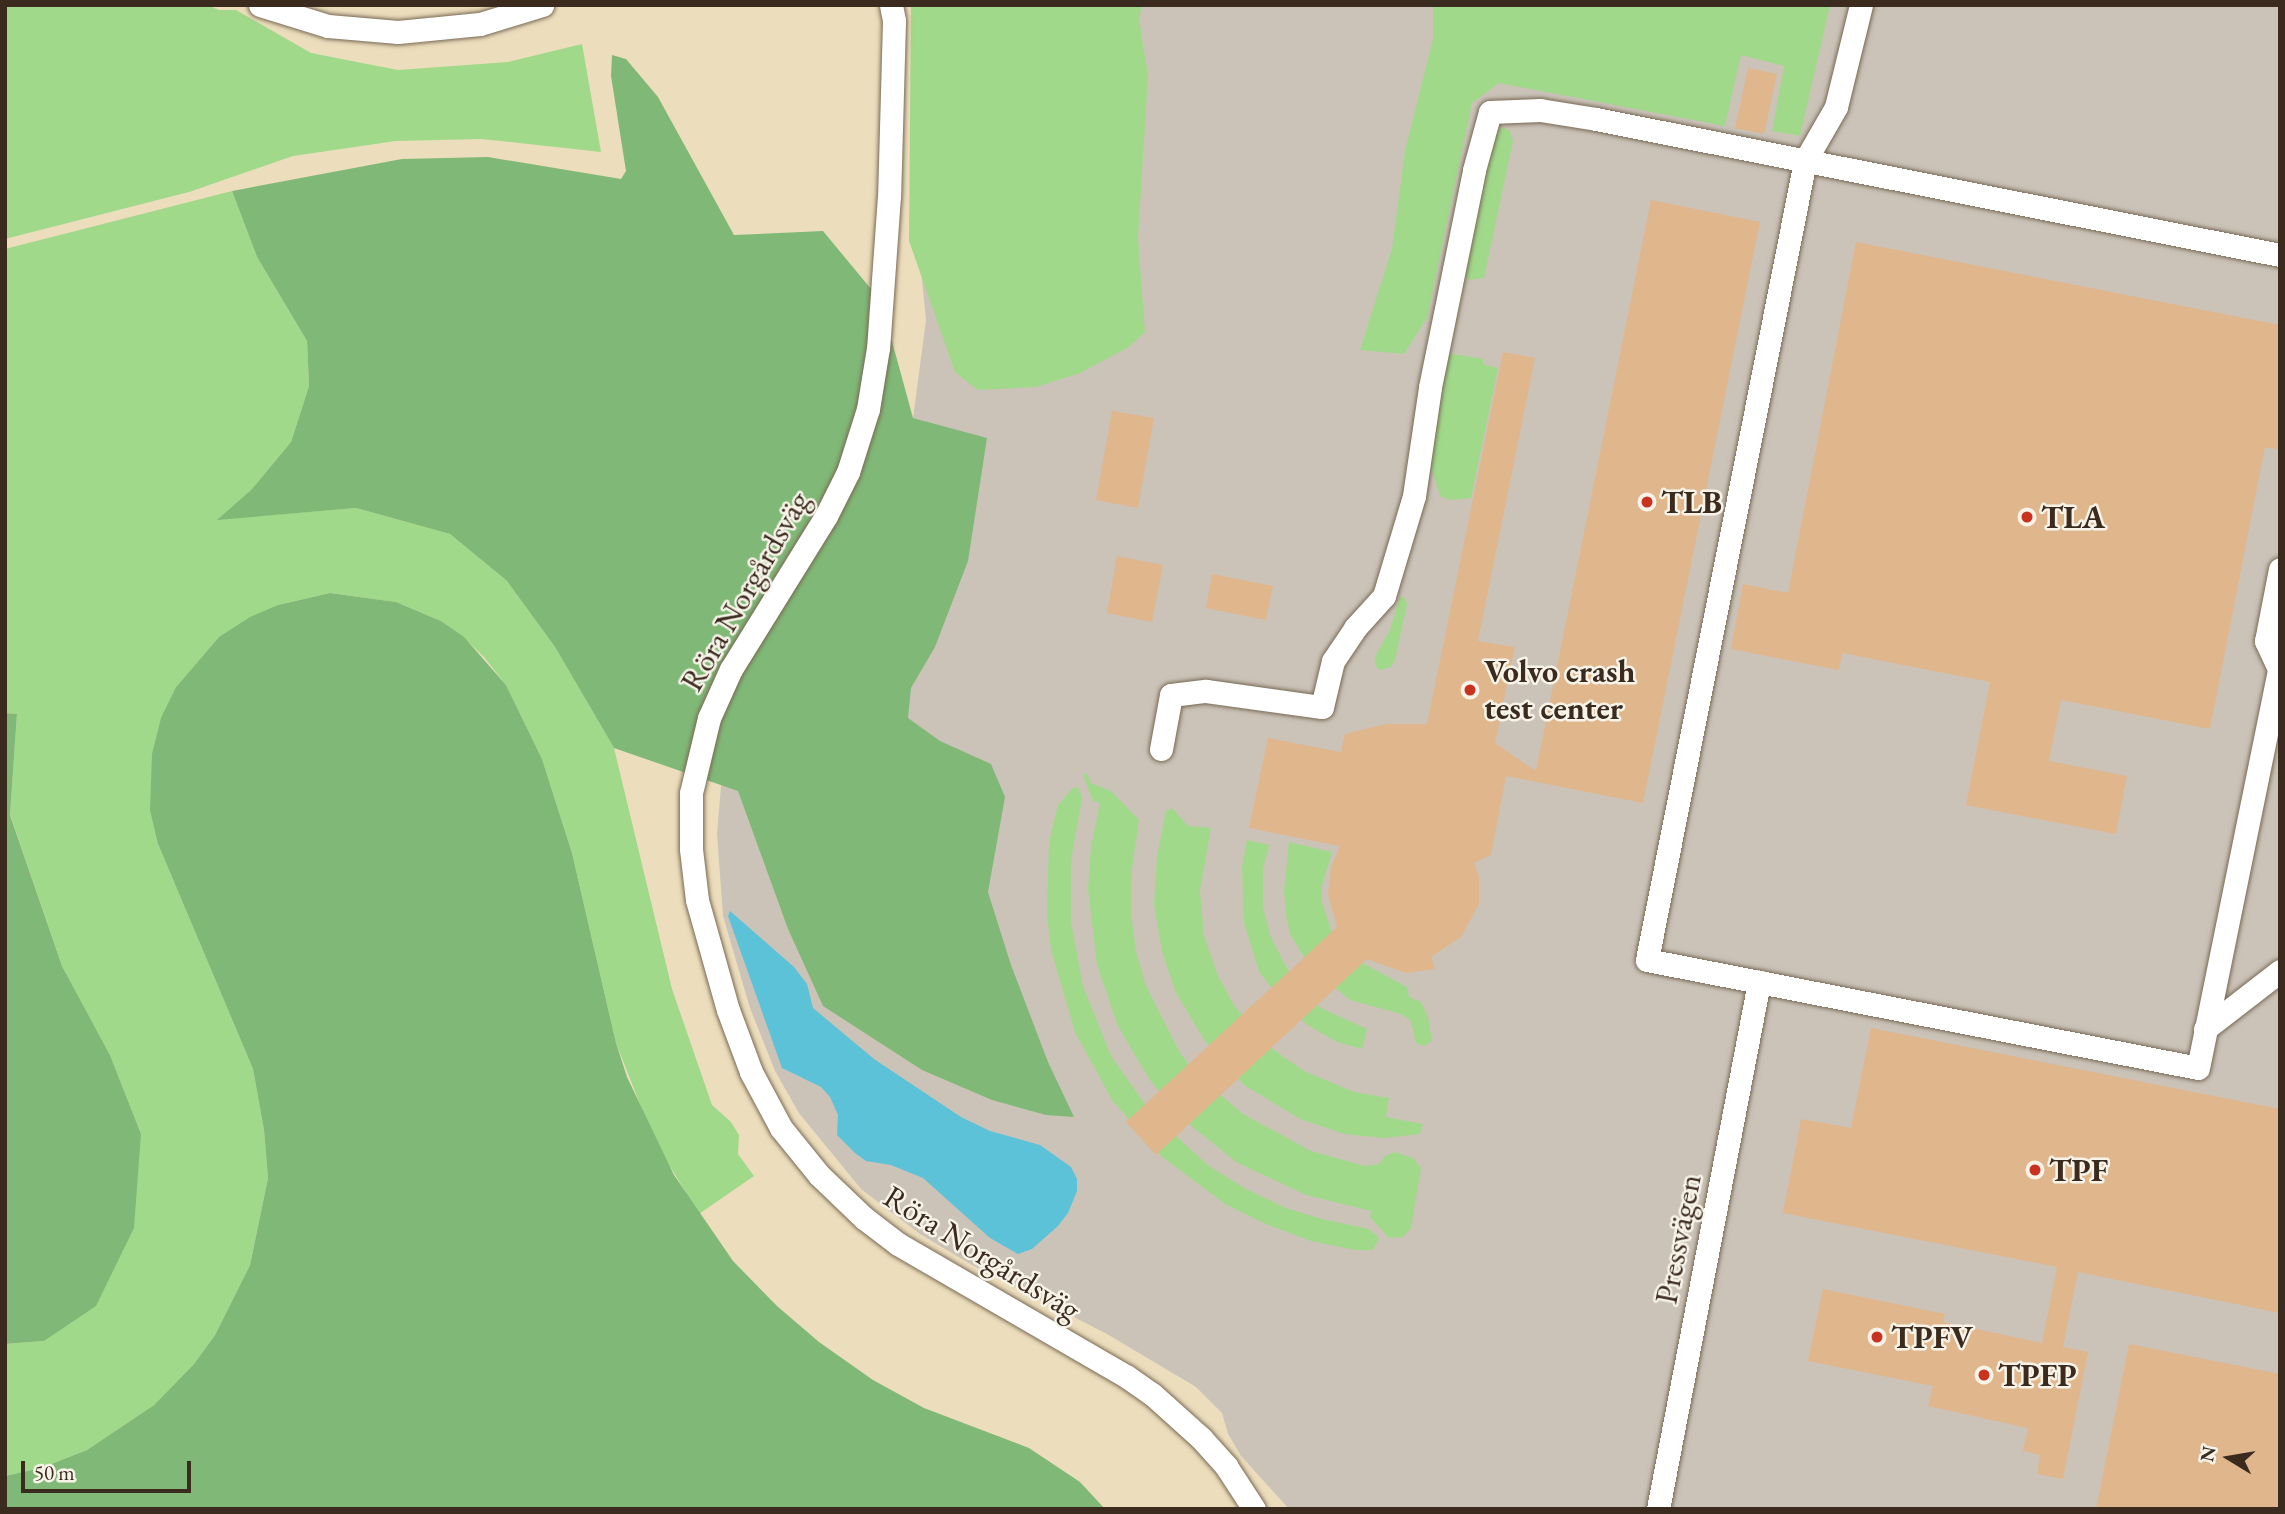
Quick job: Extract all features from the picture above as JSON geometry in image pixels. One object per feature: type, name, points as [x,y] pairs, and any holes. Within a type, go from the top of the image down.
[{"type":"street","points":[[260,5],[328,26],[398,32],[480,24],[542,5]]},
{"type":"street","name":"Röra Norgårdsväg","points":[[891,5],[894,21],[889,196],[878,348],[868,409],[848,472],[826,516],[731,669],[709,718],[691,793],[691,849],[697,901],[728,1010],[751,1072],[781,1128],[819,1175],[864,1218],[898,1244],[1126,1376],[1152,1394],[1202,1437],[1241,1486],[1254,1509]]},
{"type":"street","points":[[1861,5],[1836,107],[1805,161],[1647,960],[2197,1068],[2279,669],[2266,641],[2280,569]]},
{"type":"street","points":[[1161,749],[1171,695],[1206,691],[1322,707],[1333,661],[1355,628],[1384,596],[1414,496],[1449,292],[1490,112],[1540,110],[1585,117],[2280,255]]},
{"type":"street","points":[[2205,1030],[2280,971]]},
{"type":"street","name":"Pressvägen","points":[[1658,1509],[1759,982]]},
{"type":"shaded area","points":[[923,5],[2280,5],[2280,1509],[1289,1509],[1241,1456],[1228,1434],[1222,1413],[1196,1387],[1107,1334],[972,1265],[920,1234],[861,1189],[799,1113],[775,1071],[750,1008],[723,916],[717,834],[722,774],[910,441],[926,320],[919,249]]},
{"type":"green space","points":[[5,5],[207,5],[219,10],[236,10],[311,53],[398,70],[508,62],[582,44],[601,152],[482,139],[396,141],[293,156],[189,192],[5,239]]},
{"type":"green space","points":[[911,5],[1142,5],[1139,19],[1148,76],[1138,238],[1145,332],[1129,347],[1080,373],[1036,387],[978,390],[955,372],[909,241]]},
{"type":"green space","points":[[1433,5],[1830,5],[1800,136],[1772,131],[1784,66],[1741,55],[1725,126],[1499,83],[1472,103],[1427,318],[1404,354],[1360,350],[1392,249],[1405,151],[1433,39]]},
{"type":"green space","points":[[612,55],[626,59],[658,97],[734,235],[823,231],[881,301],[913,418],[987,438],[968,561],[935,647],[911,688],[908,718],[940,741],[991,764],[1005,797],[988,892],[1011,965],[1048,1062],[1074,1117],[1046,1115],[992,1100],[922,1070],[823,1006],[788,929],[738,791],[614,748],[555,647],[507,581],[450,534],[356,508],[217,520],[251,490],[291,442],[309,386],[307,341],[257,257],[232,191],[402,159],[488,157],[621,179],[626,171],[611,76]]},
{"type":"green space","points":[[1502,127],[1510,131],[1513,141],[1484,278],[1469,280],[1463,273],[1490,140]]},
{"type":"green space","points":[[232,191],[257,257],[307,341],[309,386],[291,442],[251,490],[219,519],[356,508],[450,534],[507,581],[555,647],[614,748],[672,989],[712,1105],[731,1122],[739,1135],[738,1154],[754,1176],[699,1214],[654,1140],[616,1043],[572,853],[542,759],[506,685],[484,657],[441,621],[396,602],[330,593],[278,605],[219,637],[176,687],[158,844],[253,1069],[264,1130],[268,1178],[250,1265],[215,1335],[194,1364],[154,1405],[87,1450],[41,1468],[5,1476],[5,1344],[44,1341],[141,1134],[110,1055],[62,966],[10,814],[17,714],[5,713],[5,249]]},
{"type":"green space","points":[[1447,353],[1483,359],[1483,364],[1498,368],[1471,498],[1449,500],[1440,496],[1427,453]]},
{"type":"green space","points":[[330,593],[396,602],[441,621],[464,637],[506,685],[542,759],[572,853],[616,1043],[627,1077],[674,1175],[733,1261],[777,1306],[819,1342],[873,1380],[924,1408],[1029,1448],[1080,1482],[1105,1509],[5,1509],[5,1476],[41,1468],[87,1450],[154,1405],[194,1364],[215,1335],[250,1265],[268,1178],[264,1130],[253,1069],[158,844],[150,810],[152,754],[161,718],[176,687],[219,637],[250,617],[278,605]]},
{"type":"green space","points":[[1400,597],[1405,598],[1407,604],[1395,660],[1391,667],[1380,670],[1375,665],[1376,655],[1390,630]]},
{"type":"green space","points":[[5,713],[17,714],[10,815],[62,966],[110,1055],[141,1134],[134,1228],[96,1306],[44,1341],[5,1344]]},
{"type":"green space","points":[[1087,773],[1091,783],[1111,791],[1139,820],[1132,869],[1131,913],[1136,951],[1146,986],[1180,1053],[1200,1078],[1243,1114],[1311,1151],[1365,1166],[1379,1164],[1385,1156],[1395,1152],[1413,1158],[1421,1168],[1411,1228],[1403,1237],[1389,1238],[1370,1217],[1371,1211],[1306,1195],[1236,1162],[1184,1120],[1149,1079],[1118,1026],[1097,965],[1088,889],[1091,847],[1100,803],[1093,801],[1083,775]]},
{"type":"green space","points":[[1078,787],[1082,798],[1071,860],[1071,922],[1083,986],[1111,1056],[1152,1114],[1209,1166],[1246,1189],[1286,1208],[1369,1229],[1379,1238],[1373,1250],[1355,1250],[1311,1241],[1266,1224],[1225,1204],[1162,1157],[1112,1100],[1075,1032],[1051,950],[1047,915],[1049,842],[1058,805],[1073,788]]},
{"type":"green space","points":[[1172,808],[1188,826],[1211,828],[1200,890],[1204,936],[1218,976],[1235,1007],[1274,1050],[1304,1071],[1354,1092],[1389,1098],[1386,1117],[1423,1124],[1420,1134],[1384,1138],[1344,1134],[1300,1119],[1244,1085],[1205,1041],[1176,993],[1162,952],[1154,905],[1157,856],[1166,811]]},
{"type":"green space","points":[[1247,840],[1269,845],[1263,869],[1263,907],[1270,935],[1284,963],[1296,984],[1321,1008],[1367,1029],[1362,1049],[1337,1042],[1309,1026],[1286,1006],[1259,972],[1244,923],[1242,867]]},
{"type":"green space","points":[[1289,842],[1332,852],[1322,886],[1322,902],[1331,930],[1355,959],[1407,987],[1409,997],[1421,1002],[1428,1017],[1432,1041],[1424,1046],[1416,1043],[1411,1021],[1401,1014],[1350,1000],[1311,968],[1290,934],[1286,915],[1284,890]]},
{"type":"water","points":[[730,911],[794,967],[807,984],[813,1008],[874,1059],[961,1117],[990,1131],[1040,1145],[1071,1167],[1077,1179],[1077,1191],[1068,1213],[1058,1226],[1032,1249],[1018,1254],[990,1238],[923,1178],[891,1165],[866,1161],[855,1153],[837,1135],[838,1115],[830,1097],[821,1087],[782,1068],[728,916]]},
{"type":"building","points":[[1748,68],[1777,74],[1764,134],[1735,128]]},
{"type":"building","points":[[1651,200],[1760,222],[1643,803],[1506,776],[1491,855],[1474,863],[1479,876],[1479,904],[1461,937],[1431,957],[1435,969],[1406,973],[1367,959],[1156,1155],[1126,1122],[1337,927],[1328,894],[1331,867],[1340,846],[1249,828],[1268,738],[1341,752],[1345,734],[1386,724],[1427,724],[1503,352],[1535,358],[1478,641],[1515,647],[1495,743],[1536,771]]},
{"type":"building","name":"TLA","points":[[1856,242],[2280,325],[2280,450],[2265,447],[2210,729],[2061,700],[2049,761],[2127,776],[2116,834],[1966,805],[1990,682],[1842,653],[1839,670],[1731,649],[1743,584],[1788,593]]},
{"type":"building","points":[[1112,411],[1154,418],[1138,508],[1096,500]]},
{"type":"building","points":[[1117,556],[1163,565],[1152,622],[1107,613]]},
{"type":"building","points":[[1212,574],[1273,586],[1266,620],[1206,608]]},
{"type":"building","name":"TPF","points":[[1871,1028],[2280,1109],[2280,1313],[2078,1272],[2063,1347],[2088,1352],[2063,1479],[2037,1474],[2040,1455],[2023,1451],[2028,1428],[1928,1406],[1933,1386],[1808,1361],[1823,1289],[1945,1314],[1943,1322],[2042,1343],[2057,1267],[1783,1213],[1801,1119],[1851,1128]]},
{"type":"building","points":[[2129,1344],[2280,1374],[2280,1509],[2096,1509]]},
{"type":"place","name":"TLB","points":[[1647,502]]},
{"type":"place","name":"TLA","points":[[2027,517]]},
{"type":"place","name":"Volvo crash test center","points":[[1470,690]]},
{"type":"place","name":"TPF","points":[[2035,1170]]},
{"type":"place","name":"TPFV","points":[[1877,1337]]},
{"type":"place","name":"TPFP","points":[[1984,1375]]}]
